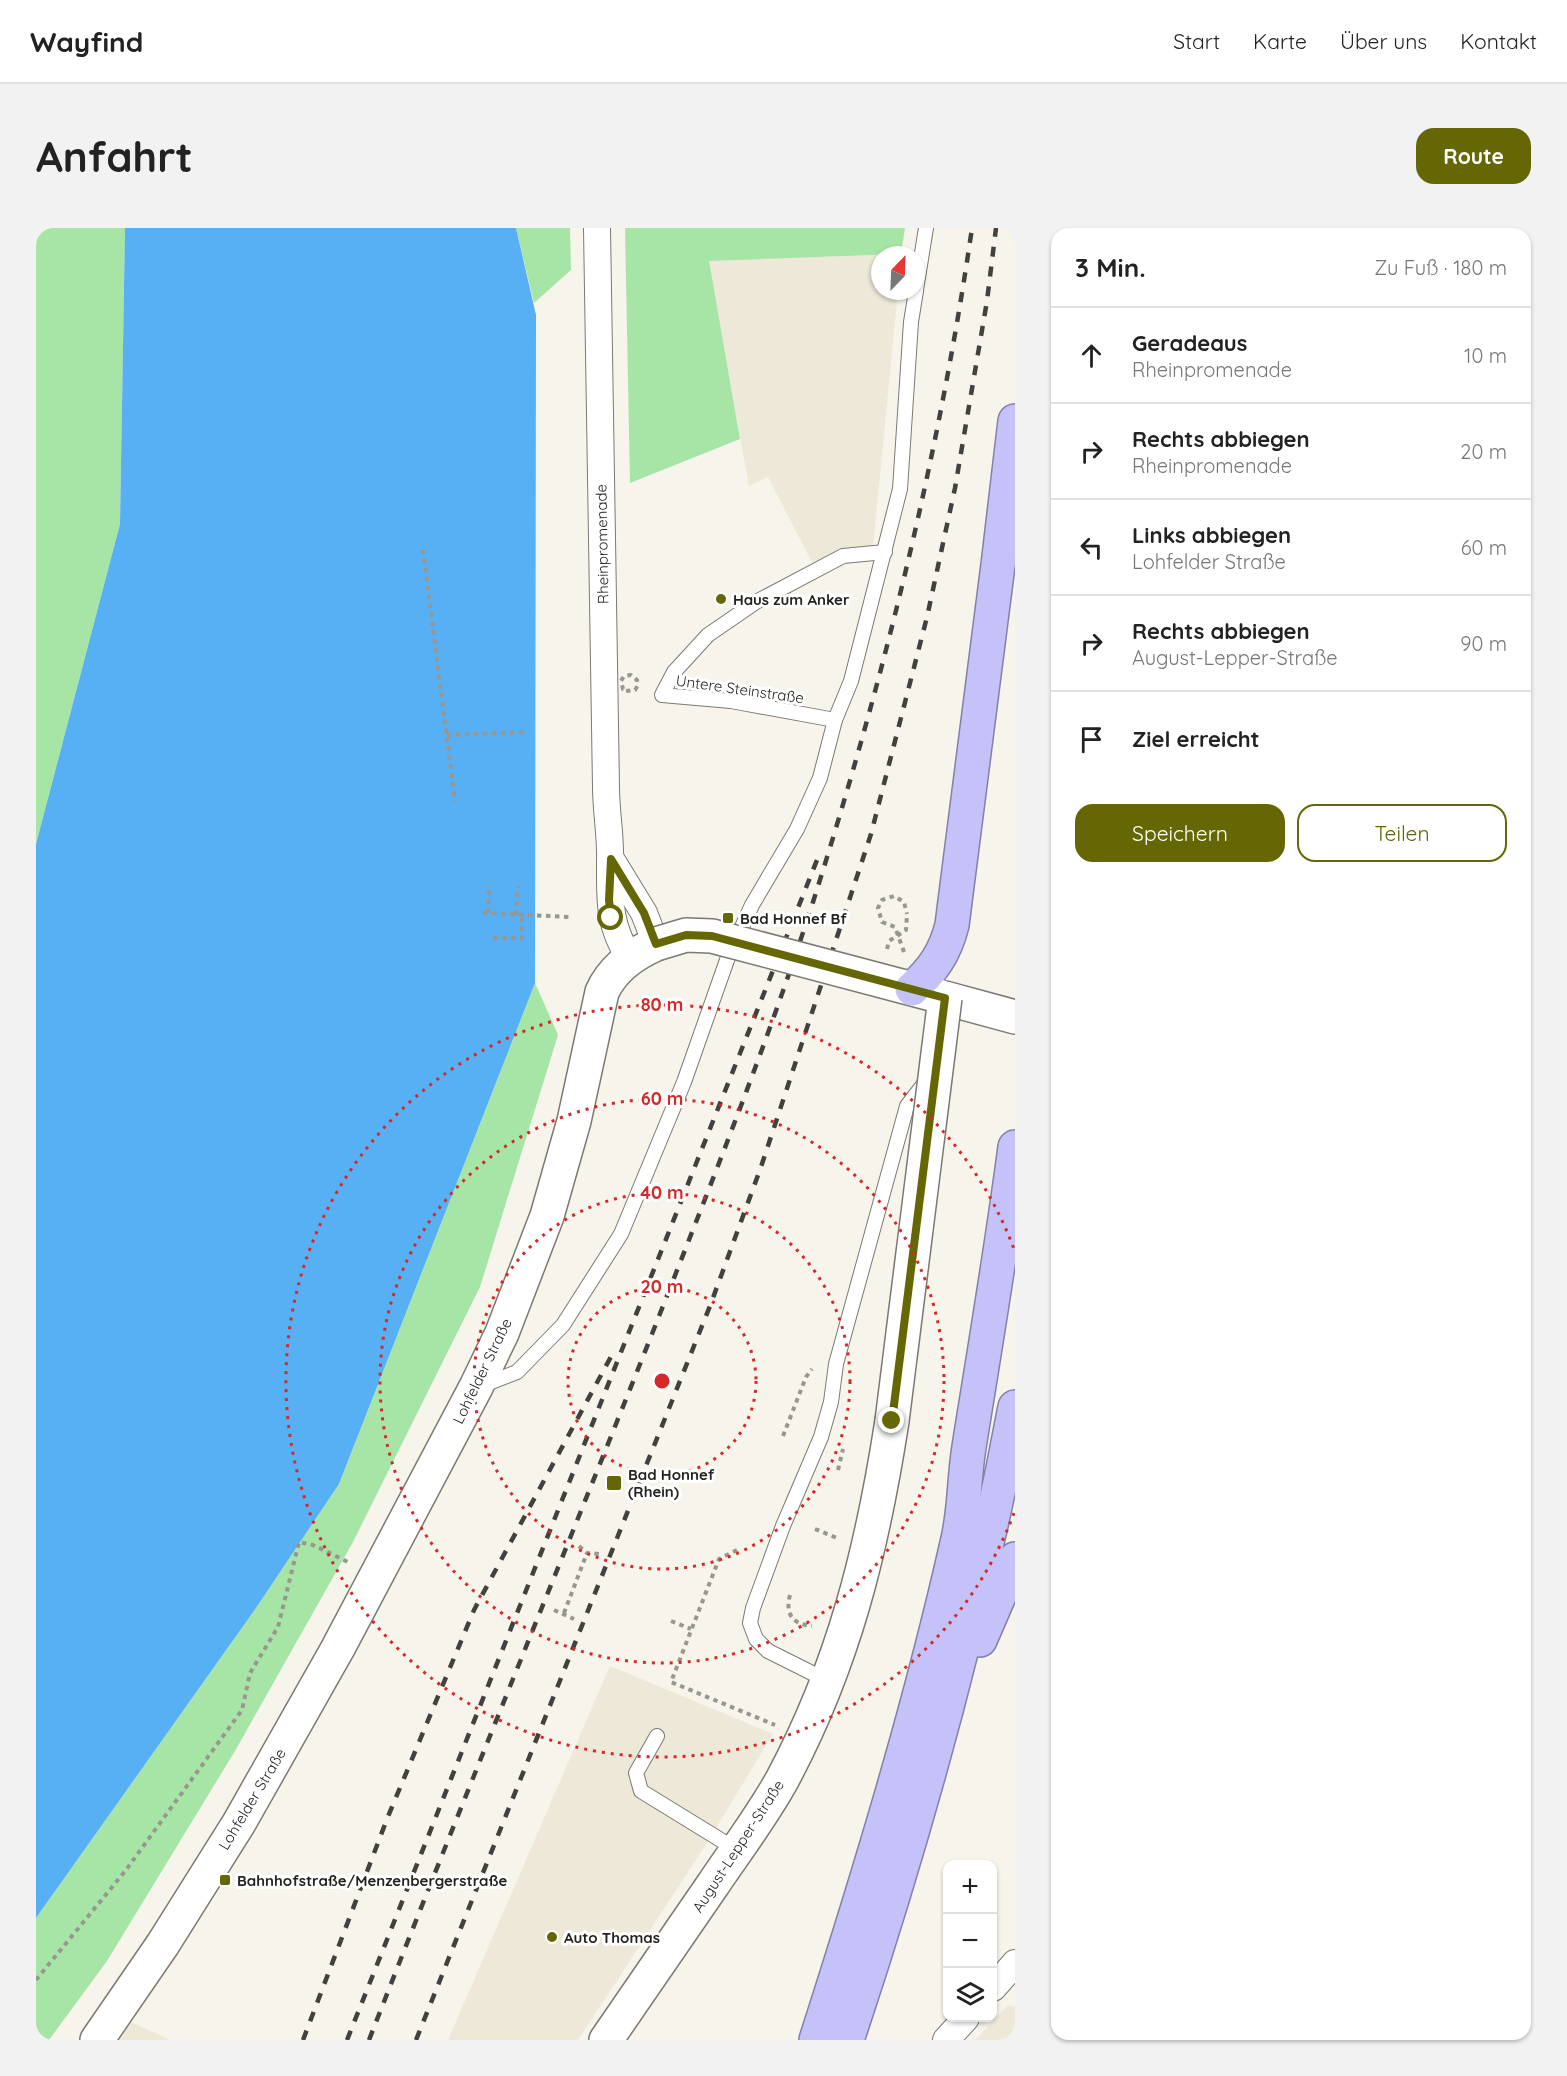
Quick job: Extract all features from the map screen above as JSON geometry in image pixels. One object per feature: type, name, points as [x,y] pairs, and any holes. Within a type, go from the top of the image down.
[{"type":"highway","points":[[912,989],[938,961],[952,925],[1015,421]]},
{"type":"highway","points":[[816,2040],[857,1913],[911,1726],[958,1536],[968,1450],[986,1354],[1015,1146]]},
{"type":"highway","points":[[847,2040],[911,1838],[974,1596],[1015,1407]]},
{"type":"highway","points":[[797,2040],[843,1905],[895,1721],[942,1531],[968,1450]]},
{"type":"highway","points":[[934,1750],[1015,1559]]},
{"type":"street","name":"Rheinpromenade","points":[[597,228],[606,787],[611,859],[644,913],[643,952]]},
{"type":"street","points":[[643,952],[686,935],[712,936],[1015,1017]]},
{"type":"street","name":"Lohfelder Straße","points":[[97,2040],[163,1944],[239,1823],[300,1717],[476,1387],[502,1334],[547,1216],[574,1121],[598,1004],[612,976],[643,952]]},
{"type":"street","name":"August-Lepper-Straße","points":[[606,2040],[737,1850],[782,1780],[828,1681],[865,1566],[882,1488],[945,998]]},
{"type":"street","points":[[997,1983],[1015,1963]]},
{"type":"street","points":[[946,2040],[962,2022]]},
{"type":"lane","points":[[923,246],[926,228]]},
{"type":"lane","points":[[476,1387],[517,1372],[563,1325],[621,1234],[684,1082],[727,960],[752,905],[797,830],[820,778],[835,720],[851,681],[900,489],[911,322],[915,300]]},
{"type":"lane","name":"Untere Steinstraße","points":[[835,720],[731,701],[662,695],[674,672],[708,635],[756,602],[843,556],[885,552]]},
{"type":"lane","points":[[828,1681],[768,1651],[756,1639],[750,1623],[753,1608],[783,1526],[821,1437],[831,1402],[836,1364],[908,1106],[944,1056]]},
{"type":"lane","points":[[657,1736],[636,1773],[641,1791],[737,1850]]},
{"type":"path","points":[[423,550],[455,801]]},
{"type":"path","points":[[632,675],[638,685],[635,690],[626,691],[621,681],[624,676],[632,675]]},
{"type":"path","points":[[447,735],[527,732]]},
{"type":"path","points":[[489,885],[486,913],[571,917]]},
{"type":"path","points":[[516,915],[518,886]]},
{"type":"path","points":[[885,955],[889,941],[906,930],[907,914],[904,902],[897,897],[890,896],[882,900],[878,908],[879,918],[885,924],[895,927]]},
{"type":"path","points":[[493,938],[522,939],[522,915]]},
{"type":"path","points":[[783,1436],[808,1373],[817,1365],[836,1364]]},
{"type":"path","points":[[815,1529],[830,1535]]},
{"type":"path","points":[[36,1980],[126,1870],[242,1710],[250,1674],[278,1627],[299,1542],[314,1545],[375,1576]]},
{"type":"path","points":[[579,1546],[587,1553],[599,1554]]},
{"type":"path","points":[[737,1550],[719,1559],[671,1682],[803,1736]]},
{"type":"path","points":[[564,1613],[587,1553]]},
{"type":"path","points":[[554,1610],[574,1619]]},
{"type":"path","points":[[671,1621],[691,1629]]},
{"type":"shaded area","points":[[871,255],[871,300],[897,300],[873,547],[819,576],[768,477],[749,486],[708,260]]},
{"type":"shaded area","points":[[610,1666],[773,1734],[707,1843],[578,2040],[448,2040]]},
{"type":"shaded area","points":[[1008,2005],[1015,2007],[1015,2040],[975,2040],[992,2022],[997,2022],[997,2017]]},
{"type":"shaded area","points":[[131,2022],[170,2040],[118,2040]]},
{"type":"green space","points":[[36,228],[125,228],[120,524],[36,844]]},
{"type":"green space","points":[[516,228],[570,228],[571,270],[534,303]]},
{"type":"green space","points":[[625,228],[905,228],[902,246],[871,246],[871,255],[709,261],[740,439],[630,483]]},
{"type":"green space","points":[[535,983],[558,1035],[480,1287],[353,1542],[235,1751],[107,1961],[49,2040],[36,2040],[36,1918],[256,1608],[339,1484]]},
{"type":"water","points":[[125,228],[516,228],[536,315],[535,983],[339,1484],[256,1608],[36,1918],[36,844],[120,524]]},
{"type":"railway","points":[[369,2040],[652,1334],[736,1119],[795,957],[863,736],[906,568],[943,399],[972,228]]},
{"type":"railway","points":[[416,2040],[710,1306],[761,1167],[871,834],[927,617],[955,488],[987,301],[996,228]]},
{"type":"railway","points":[[347,2040],[819,855]]},
{"type":"railway","points":[[303,2040],[387,1819],[474,1610],[613,1353]]},
{"type":"place","name":"Haus zum Anker","points":[[721,599]]},
{"type":"place","name":"Bad Honnef Bf","points":[[728,918]]},
{"type":"place","name":"Bad Honnef (Rhein)","points":[[614,1483]]},
{"type":"place","name":"Bahnhofstraße/Menzenbergerstraße","points":[[225,1880]]},
{"type":"place","name":"Auto Thomas","points":[[552,1937]]},
{"type":"route","points":[[611,918],[609,900],[611,859],[644,913],[656,944],[686,935],[712,936],[945,998],[892,1421]]}]
